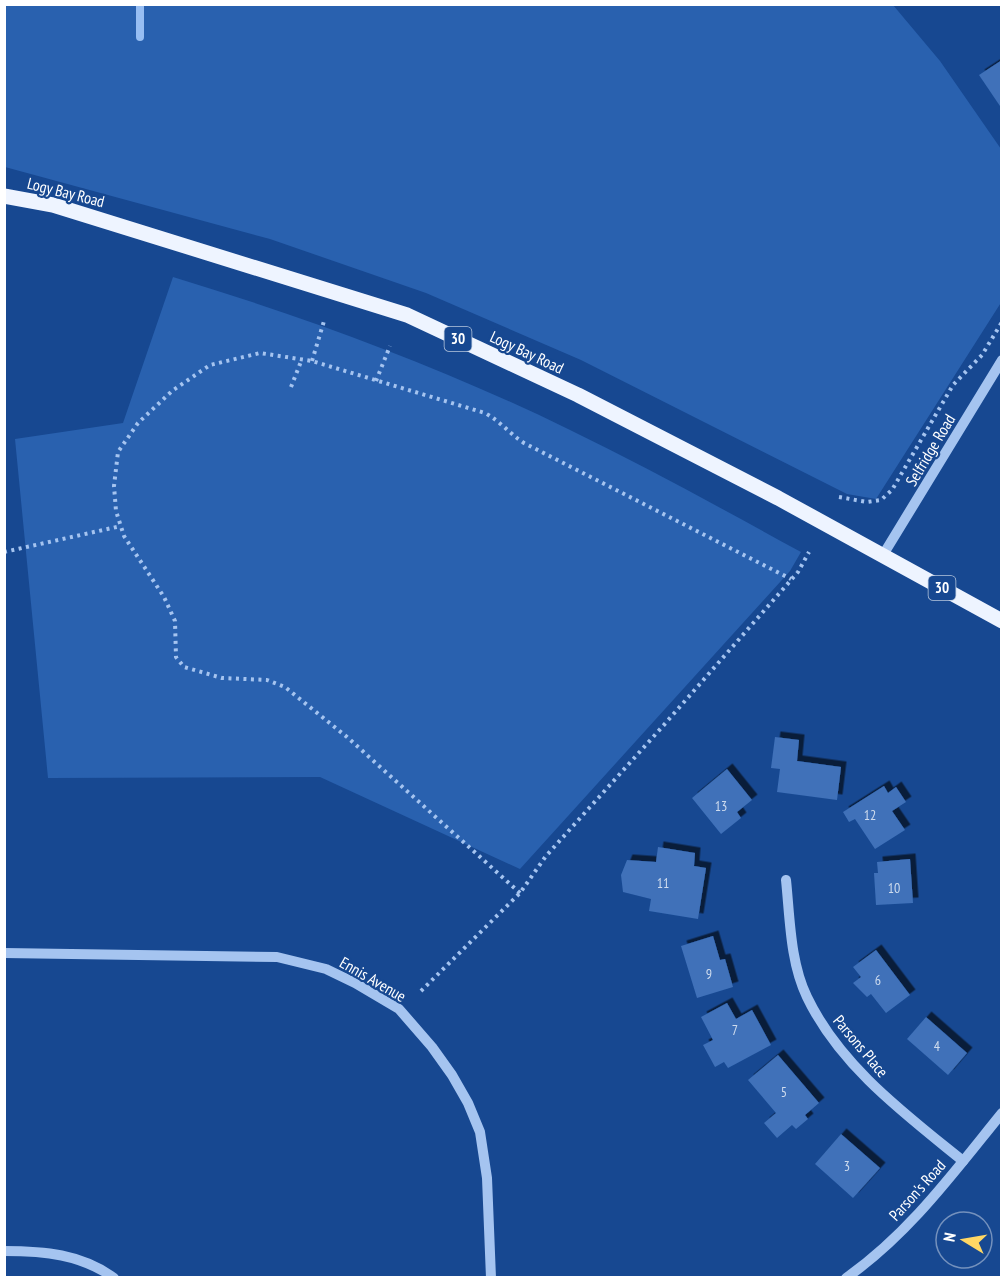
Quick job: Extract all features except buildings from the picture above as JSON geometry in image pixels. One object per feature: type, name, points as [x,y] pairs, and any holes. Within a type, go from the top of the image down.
[{"type":"main road","name":"Logy Bay Road","points":[[4,196],[53,204],[407,315],[578,395],[778,498],[1002,621]]},
{"type":"street","name":"Selfridge Road","points":[[883,555],[1002,360]]},
{"type":"street","name":"Parsons Place","points":[[786,880],[798,968],[806,996],[820,1021],[838,1046],[882,1095],[963,1161]]},
{"type":"street","name":"Ennis Avenue","points":[[4,953],[277,957],[326,969],[356,983],[399,1009],[439,1056],[468,1103],[480,1132],[487,1178],[491,1278]]},
{"type":"street","name":"Parson's Road","points":[[846,1278],[866,1264],[931,1202],[1002,1113]]},
{"type":"street","points":[[4,1251],[40,1251],[71,1257],[101,1268],[114,1278]]},
{"type":"path","points":[[312,361],[324,321]]},
{"type":"path","points":[[839,497],[867,502],[881,500],[892,490],[953,385],[982,354],[1002,322]]},
{"type":"path","points":[[376,381],[390,346]]},
{"type":"path","points":[[520,893],[347,738],[285,687],[267,680],[222,678],[184,667],[176,657],[175,621],[164,597],[124,536],[117,511],[114,486],[118,452],[138,423],[172,391],[210,365],[260,352],[312,361],[485,413],[500,421],[511,434],[524,442],[791,579]]},
{"type":"path","points":[[291,387],[302,359]]},
{"type":"path","points":[[4,552],[121,525]]},
{"type":"path","points":[[421,991],[520,893],[546,856],[798,572],[809,552]]},
{"type":"shaded area","points":[[4,5],[893,5],[940,61],[1001,149],[1002,301],[876,499],[847,494],[581,360],[426,293],[270,239],[5,167]]},
{"type":"shaded area","points":[[173,277],[274,309],[374,345],[520,406],[627,458],[801,552],[790,571],[520,869],[320,777],[48,778],[15,439],[123,423]]},
{"type":"waterway","points":[[140,4],[140,37]]}]
